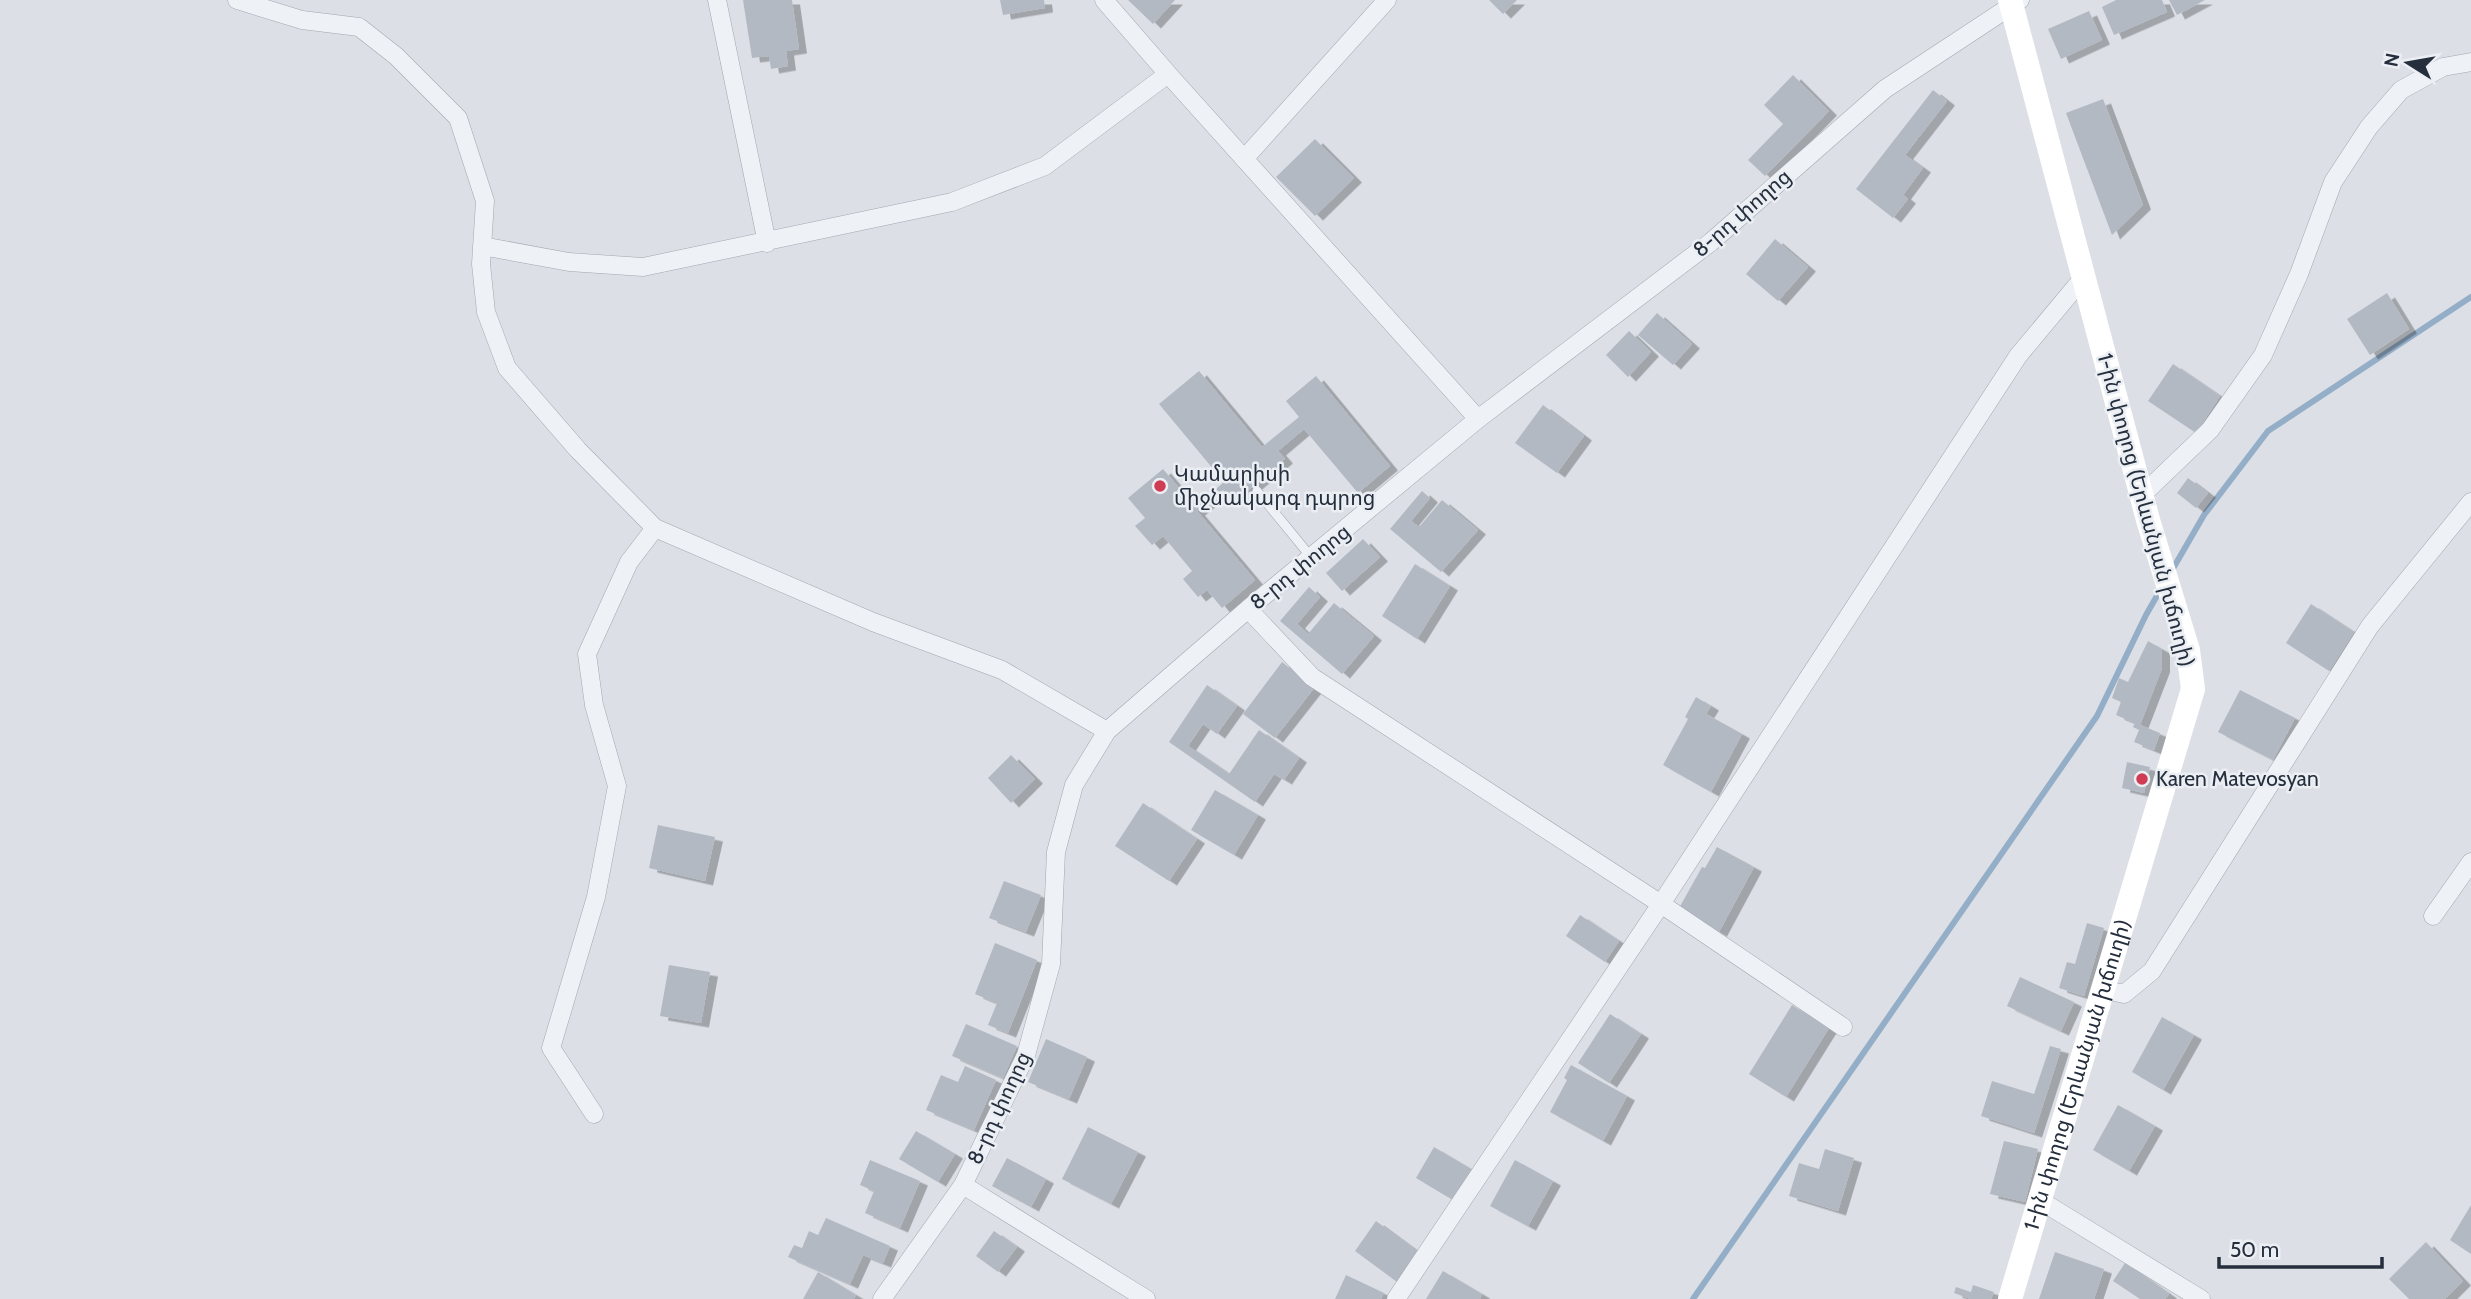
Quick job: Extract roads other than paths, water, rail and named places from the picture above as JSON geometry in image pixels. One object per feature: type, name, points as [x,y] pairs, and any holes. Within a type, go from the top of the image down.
[{"type":"main road","name":"1-ին փողոց (Երևանյան խճուղի)","points":[[2010,1299],[2193,689],[2188,650],[2141,496],[2014,2]]},
{"type":"street","points":[[237,0],[302,20],[359,27],[396,56],[458,118],[485,201],[481,264],[486,312],[507,368],[578,450],[655,528],[873,622],[1002,670],[1107,731]]},
{"type":"street","points":[[717,0],[767,243]]},
{"type":"street","points":[[1104,0],[1478,419]]},
{"type":"street","points":[[1244,159],[1387,0]]},
{"type":"street","name":"8-րդ փողոց","points":[[882,1299],[963,1185],[1026,1055],[1051,964],[1056,852],[1074,785],[1107,731],[1248,609],[1312,559],[1478,419],[1711,242],[1885,89],[2014,2]]},
{"type":"street","points":[[2141,496],[2210,430],[2263,355],[2299,274],[2333,182],[2369,127],[2401,90],[2443,67],[2471,62]]},
{"type":"street","points":[[482,246],[569,262],[643,267],[952,202],[1045,166],[1168,74]]},
{"type":"street","points":[[1396,1299],[1661,904],[2018,356],[2083,278]]},
{"type":"street","points":[[2102,989],[2124,994],[2152,971],[2370,626],[2471,502]]},
{"type":"street","points":[[594,1114],[551,1048],[596,897],[617,786],[594,705],[587,654],[629,562],[655,528]]},
{"type":"street","points":[[1248,609],[1312,677],[1661,904],[1843,1027]]},
{"type":"street","points":[[2433,916],[2471,862]]},
{"type":"street","points":[[963,1185],[1146,1299]]},
{"type":"street","points":[[2041,1201],[2201,1299]]},
{"type":"lane","points":[[1257,491],[1312,559]]},
{"type":"waterway","points":[[2171,572],[2204,515],[2268,431],[2471,297]]},
{"type":"waterway","points":[[1693,1299],[2097,716],[2162,587]]},
{"type":"place","name":"Կամարիսի միջնակարգ դպրոց","points":[[1160,486]]},
{"type":"place","name":"Karen Matevosyan","points":[[2142,779]]}]
